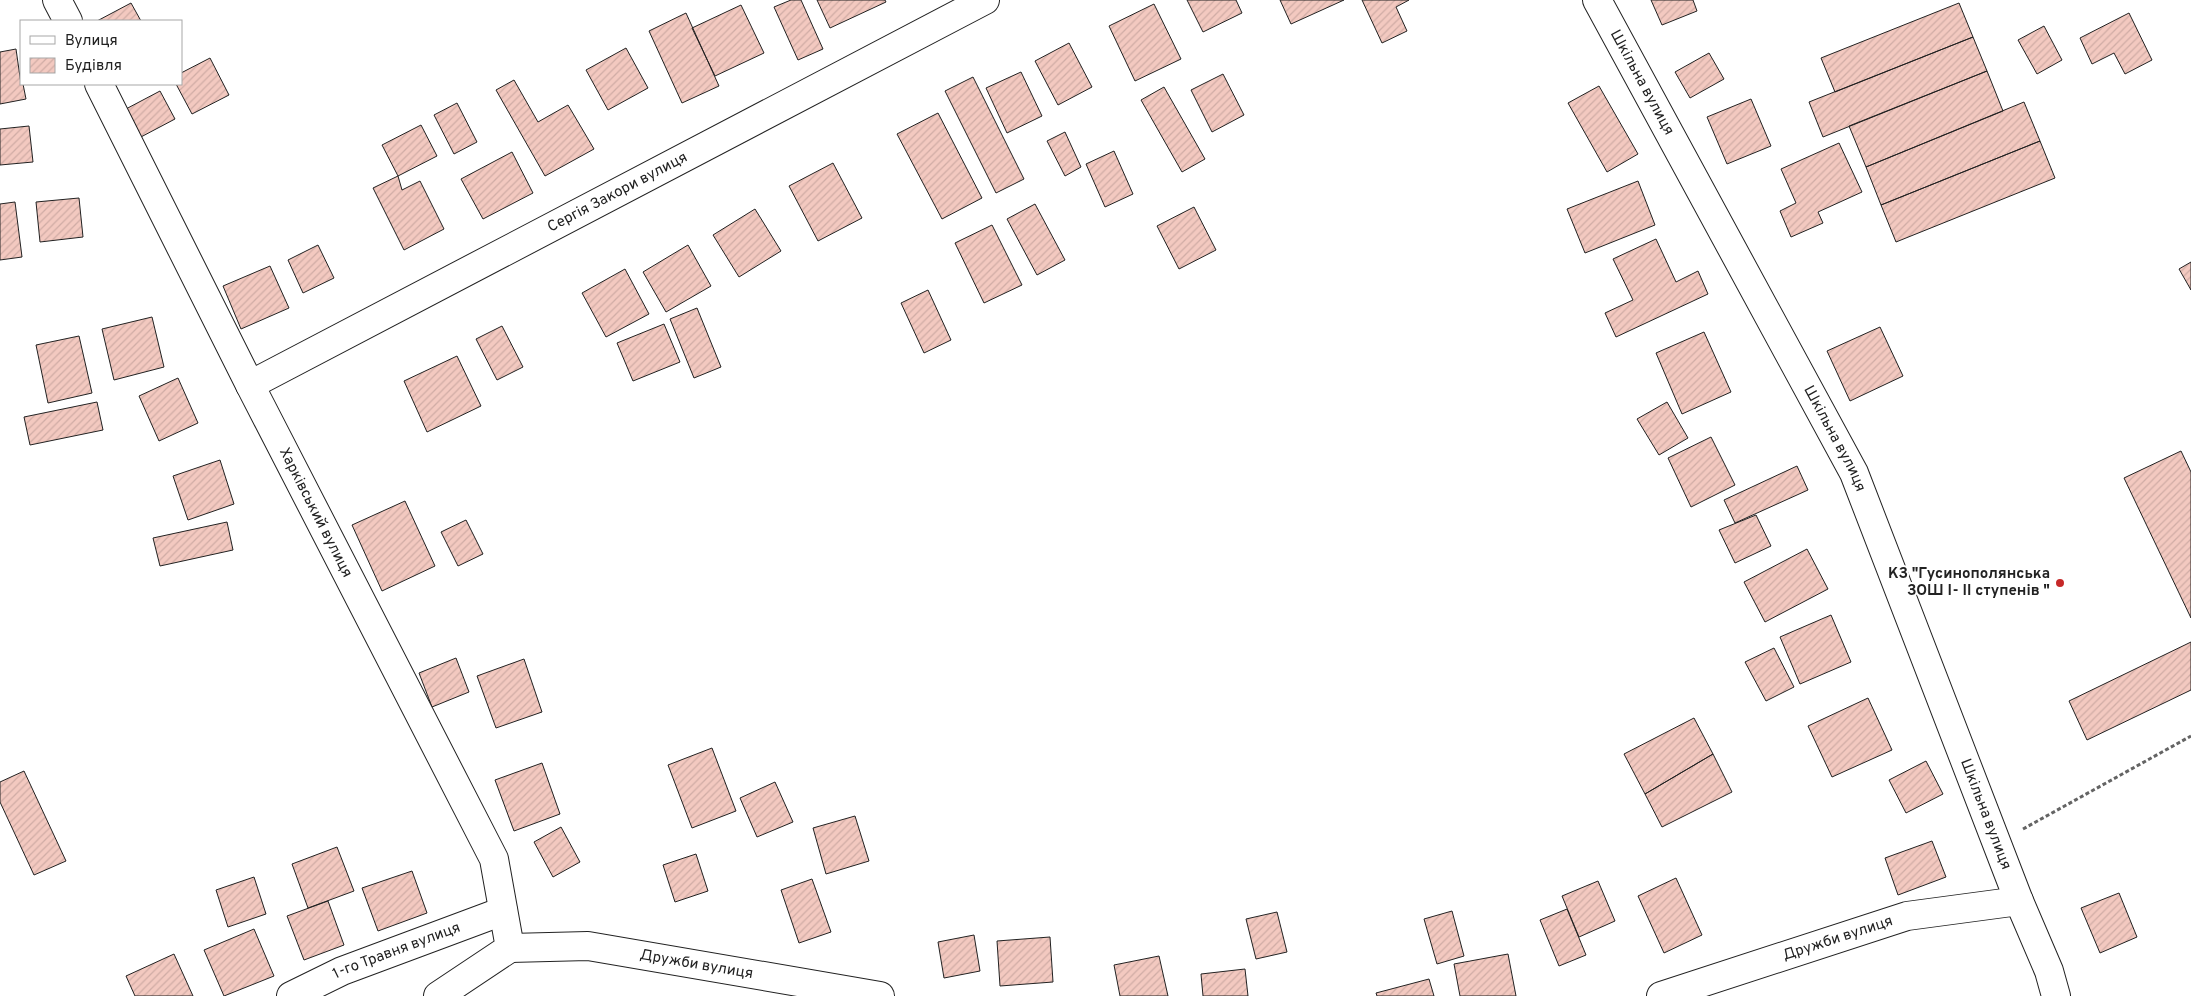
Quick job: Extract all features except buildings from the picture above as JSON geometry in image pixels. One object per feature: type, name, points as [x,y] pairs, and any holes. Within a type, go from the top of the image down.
[{"type":"street","points":[[57,0],[67,20]]},
{"type":"street","name":"Сергія Закори вулиця","points":[[250,385],[985,0]]},
{"type":"street","name":"Шкільна вулиця","points":[[1597,0],[1854,473],[2019,901],[2050,971],[2056,996]]},
{"type":"street","name":"Харківський вулиця","points":[[100,85],[250,385],[494,859],[510,948]]},
{"type":"street","name":"Дружби вулиця","points":[[1661,996],[1907,916],[2019,901]]},
{"type":"street","name":"1-го Травня вулиця","points":[[291,996],[342,971],[503,911]]},
{"type":"street","name":"Дружби вулиця","points":[[510,948],[588,946],[880,996]]},
{"type":"street","points":[[438,996],[510,948]]},
{"type":"path","points":[[1998,843],[2191,736]]},
{"type":"place","name":"КЗ \"Гусинополянська ЗОШ І- ІІ ступенів \"","points":[[2060,583]]}]
